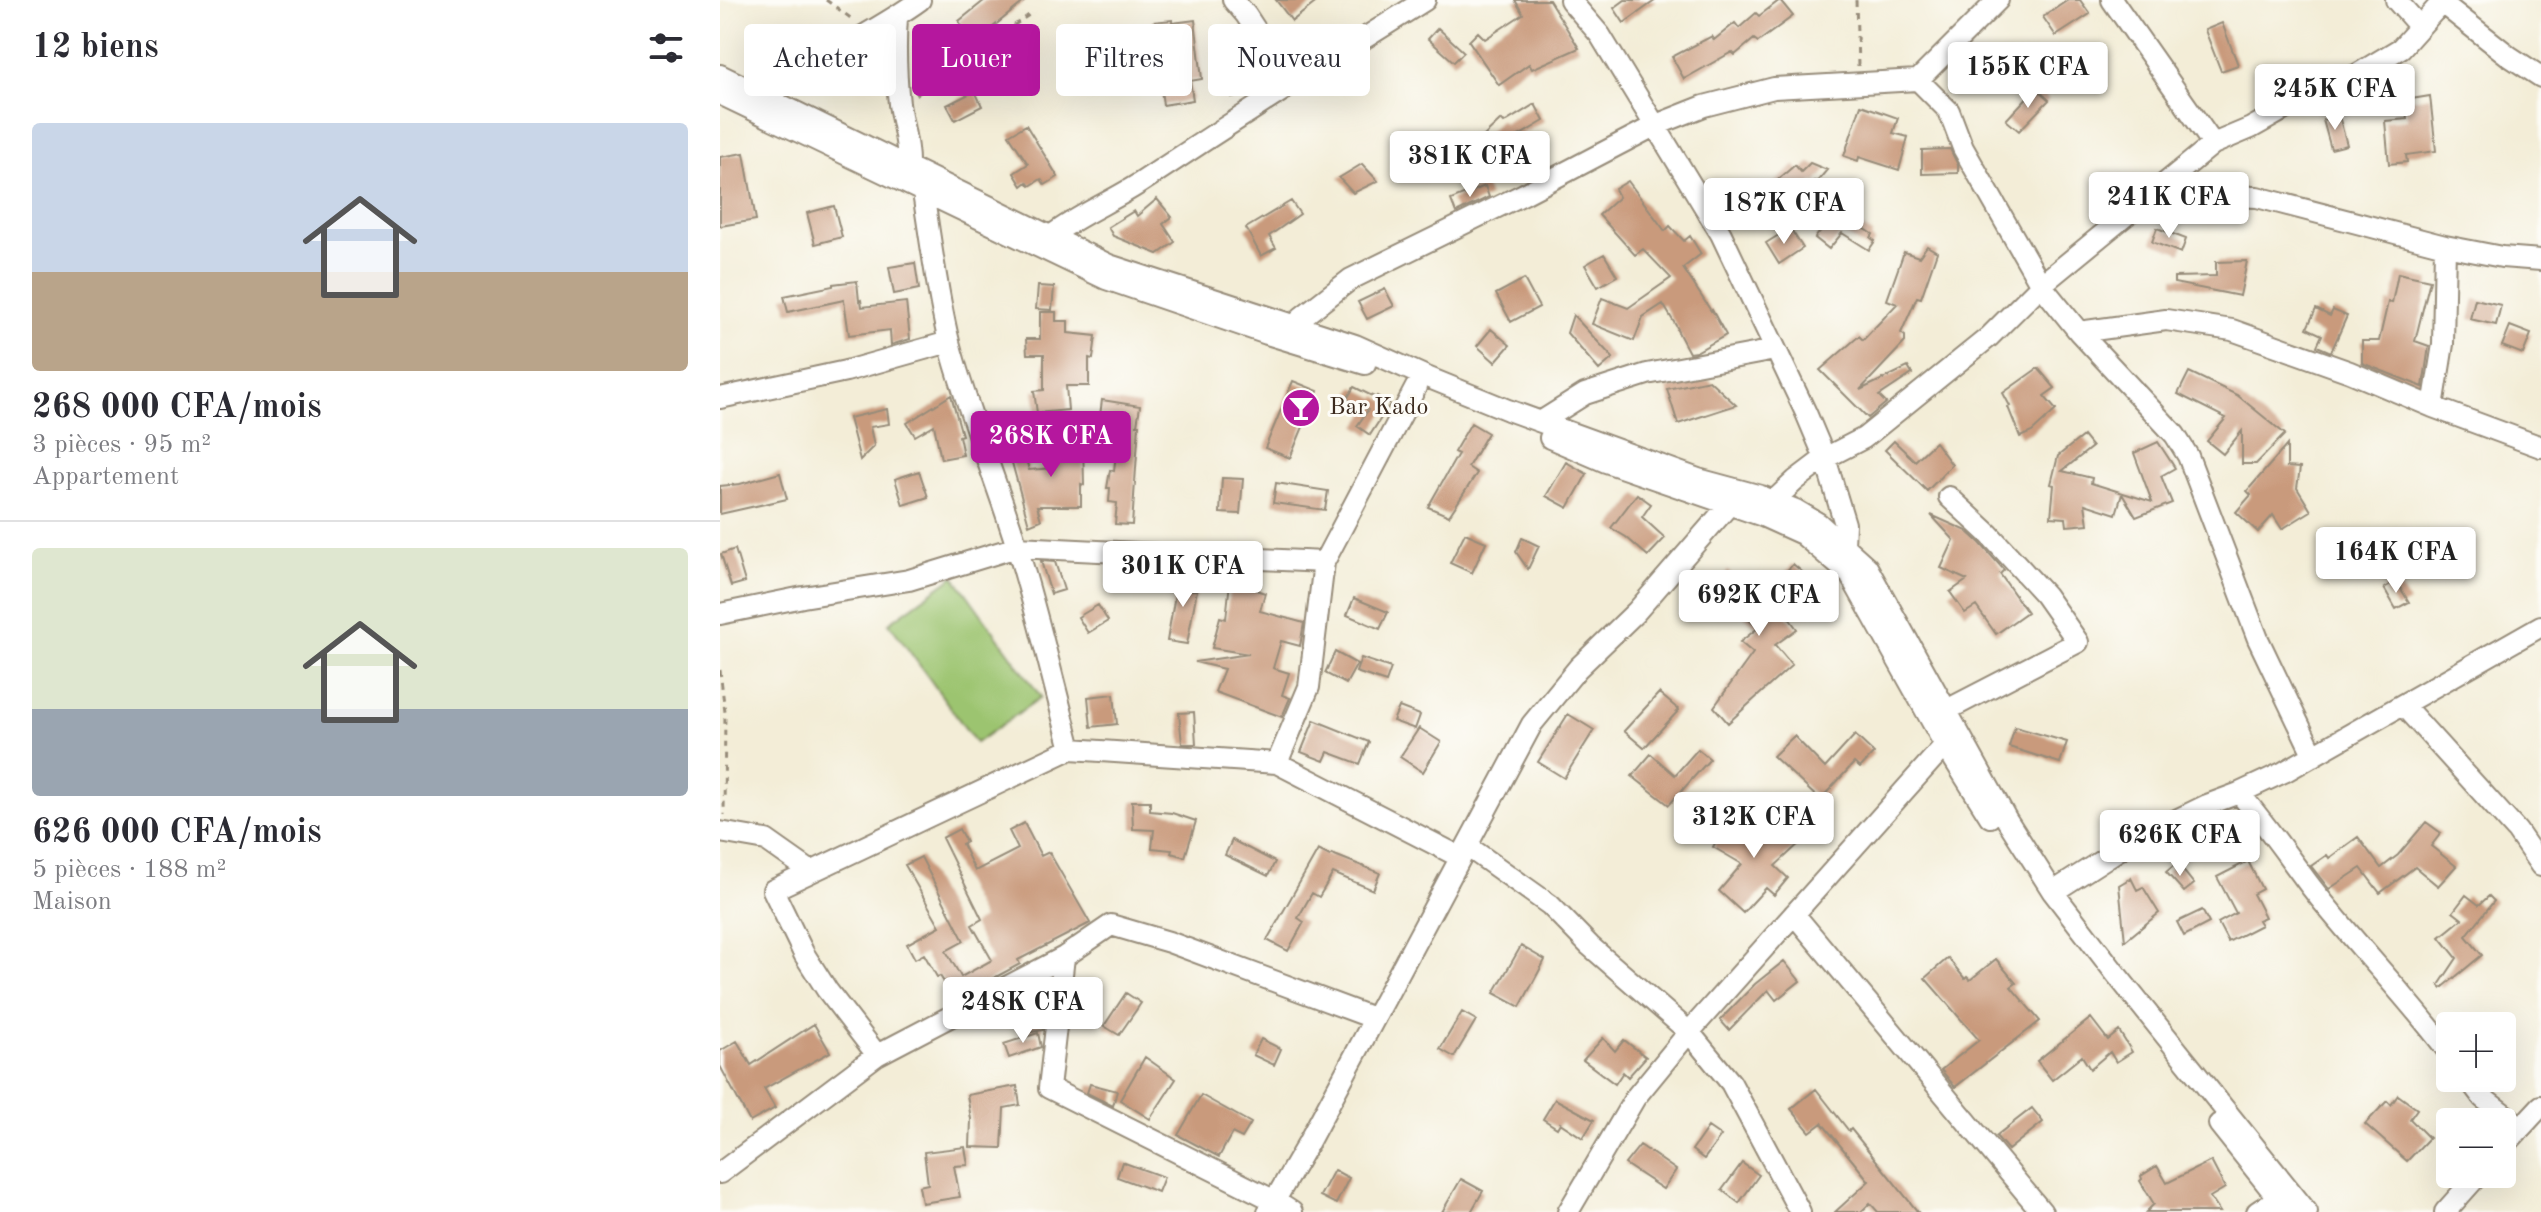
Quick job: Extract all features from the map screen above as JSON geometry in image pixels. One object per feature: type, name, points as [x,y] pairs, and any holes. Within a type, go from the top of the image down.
[{"type":"street","points":[[884,24],[920,0]]},
{"type":"street","points":[[1233,0],[1252,24]]},
{"type":"street","points":[[1370,34],[1425,0]]},
{"type":"street","points":[[1570,0],[1600,35],[1721,234],[1825,458],[1845,524],[1844,545]]},
{"type":"street","points":[[1296,326],[1302,317],[1351,279],[1656,125],[1704,106],[1774,88],[1918,80],[1998,0]]},
{"type":"street","points":[[2112,0],[2213,144]]},
{"type":"street","points":[[2396,0],[2420,27]]},
{"type":"street","points":[[1766,508],[1825,458],[1864,438],[1989,337],[2041,285],[2213,144],[2356,75],[2401,48],[2443,1],[2509,56],[2541,77]]},
{"type":"street","points":[[897,17],[895,46],[899,106],[909,155],[908,166]]},
{"type":"street","points":[[720,75],[1109,265],[1355,345],[1451,387],[1698,479],[1766,508],[1802,534],[1850,575],[1945,745],[2043,900],[2283,1205],[2257,1212]]},
{"type":"street","points":[[1918,80],[1949,111],[1963,148],[2041,285],[2079,332],[2175,435],[2188,456],[2258,639],[2314,756]]},
{"type":"street","points":[[720,94],[1106,279],[1267,334],[1350,358],[1606,462],[1729,505],[1796,510],[1818,523],[1867,567],[2007,820],[2053,892],[2307,1212]]},
{"type":"street","points":[[769,100],[772,96]]},
{"type":"street","points":[[1051,236],[1123,194],[1273,96]]},
{"type":"street","points":[[923,193],[949,342],[979,442],[1017,547],[1071,749]]},
{"type":"street","points":[[2149,195],[2257,197],[2445,246],[2502,257],[2541,260]]},
{"type":"street","points":[[2433,407],[2443,344],[2445,246]]},
{"type":"street","points":[[2079,332],[2166,320],[2232,330],[2350,372],[2541,447]]},
{"type":"street","points":[[720,398],[846,371],[949,342]]},
{"type":"street","points":[[1542,421],[1585,394],[1647,374],[1775,350]]},
{"type":"street","points":[[1277,763],[1309,687],[1324,562],[1416,387]]},
{"type":"street","points":[[1945,711],[2078,642],[2045,595],[1989,534],[1949,497]]},
{"type":"street","points":[[1064,957],[1049,1088],[1278,1208],[1373,1018],[1532,724],[1578,668],[1636,612],[1729,505]]},
{"type":"street","points":[[720,614],[909,580],[1017,547],[1324,562]]},
{"type":"street","points":[[2053,892],[2131,842],[2314,756],[2541,626]]},
{"type":"street","points":[[2403,705],[2517,831],[2541,866]]},
{"type":"street","points":[[1568,1212],[1635,1098],[1689,1032],[1945,745]]},
{"type":"street","points":[[877,1055],[827,990],[804,954],[773,890],[1071,749],[1277,763],[1464,852],[1550,905],[1590,946],[1689,1032],[1731,1083],[1800,1212]]},
{"type":"street","points":[[2239,793],[2268,826],[2312,887],[2436,1035]]},
{"type":"street","points":[[722,832],[766,840],[810,871]]},
{"type":"street","points":[[1794,914],[2042,1212]]},
{"type":"street","points":[[720,1173],[877,1055],[1064,957],[1111,925],[1169,942],[1373,1018]]},
{"type":"street","points":[[2478,1092],[2521,1127]]},
{"type":"street","points":[[2516,1133],[2541,1106]]},
{"type":"street","points":[[2445,1212],[2466,1188]]},
{"type":"path","points":[[826,0],[858,24]]},
{"type":"path","points":[[1856,0],[1859,81]]},
{"type":"path","points":[[899,106],[1033,12]]},
{"type":"path","points":[[720,670],[725,712],[722,832]]},
{"type":"green space","points":[[954,576],[1041,697],[976,743],[889,623]]},
{"type":"building","points":[[985,0],[1026,0],[997,24],[961,24],[959,21]]},
{"type":"building","points":[[1276,0],[1319,0],[1292,21]]},
{"type":"building","points":[[1515,0],[1549,0],[1579,48],[1532,69],[1529,64],[1499,85],[1469,41],[1478,32],[1485,39],[1523,14]]},
{"type":"building","points":[[1625,0],[1656,0],[1624,23],[1614,8]]},
{"type":"building","points":[[1780,0],[1793,16],[1758,42],[1754,39],[1735,55],[1732,52],[1684,79],[1672,57],[1712,36],[1714,40],[1735,23],[1739,28],[1756,13],[1759,16]]},
{"type":"building","points":[[2068,0],[2080,0],[2090,14],[2056,36],[2043,17]]},
{"type":"building","points":[[1195,20],[1202,79],[1192,81],[1192,24],[1153,24]]},
{"type":"building","points":[[2222,23],[2238,65],[2221,71],[2205,30]]},
{"type":"building","points":[[1438,28],[1464,52],[1454,62],[1428,39]]},
{"type":"building","points":[[2036,88],[2049,100],[2019,131],[2006,120]]},
{"type":"building","points":[[1192,94],[1193,100],[1163,105],[1162,96]]},
{"type":"building","points":[[965,96],[977,96],[982,106],[955,120],[947,105]]},
{"type":"building","points":[[2430,96],[2436,151],[2406,155],[2407,162],[2389,164],[2385,121],[2407,119],[2405,100]]},
{"type":"building","points":[[1535,104],[1544,121],[1517,137],[1530,150],[1512,166],[1484,136],[1501,120],[1504,123]]},
{"type":"building","points":[[1861,105],[1898,118],[1893,133],[1908,137],[1899,170],[1859,157],[1858,161],[1844,156]]},
{"type":"building","points":[[2339,116],[2347,145],[2331,149],[2323,120]]},
{"type":"building","points":[[1026,125],[1058,177],[1045,185],[1041,179],[1030,186],[1027,182],[1022,186],[1014,173],[1028,164],[1009,135]]},
{"type":"building","points":[[1950,149],[1958,165],[1958,173],[1922,174],[1922,150]]},
{"type":"building","points":[[744,153],[756,220],[720,226],[720,157]]},
{"type":"building","points":[[1810,163],[1827,170],[1816,183],[1814,181],[1790,201],[1774,183],[1795,165],[1801,172]]},
{"type":"building","points":[[1362,164],[1378,181],[1353,193],[1339,178]]},
{"type":"building","points":[[1628,181],[1665,231],[1670,226],[1684,241],[1690,236],[1701,254],[1683,268],[1726,335],[1696,352],[1689,353],[1663,304],[1643,317],[1634,341],[1592,324],[1602,298],[1628,308],[1671,278],[1643,249],[1635,255],[1599,215],[1619,197],[1615,189]]},
{"type":"building","points":[[1485,186],[1489,197],[1456,213],[1451,200]]},
{"type":"building","points":[[1157,199],[1172,217],[1163,224],[1175,242],[1158,254],[1113,236],[1108,227],[1134,211],[1137,216]]},
{"type":"building","points":[[1291,201],[1300,214],[1269,236],[1276,248],[1261,256],[1246,228]]},
{"type":"building","points":[[834,206],[842,237],[815,244],[807,213]]},
{"type":"building","points":[[1836,211],[1873,234],[1871,238],[1875,241],[1869,250],[1842,233],[1829,249],[1815,238]]},
{"type":"building","points":[[1790,228],[1803,248],[1779,264],[1766,243]]},
{"type":"building","points":[[2157,228],[2186,239],[2181,253],[2152,242]]},
{"type":"building","points":[[1927,246],[1937,252],[1921,298],[1917,297],[1901,333],[1905,336],[1905,342],[1860,390],[1908,367],[1912,374],[1879,396],[1886,403],[1868,418],[1820,370],[1859,336],[1863,340],[1897,304],[1887,300],[1904,252],[1919,257]]},
{"type":"building","points":[[1604,254],[1617,276],[1598,287],[1585,265]]},
{"type":"building","points":[[2247,261],[2240,296],[2174,283],[2174,277],[2216,276],[2216,262]]},
{"type":"building","points":[[915,263],[919,289],[894,294],[889,267]]},
{"type":"building","points":[[2398,273],[2430,280],[2415,341],[2429,346],[2423,387],[2362,363],[2362,341],[2379,341]]},
{"type":"building","points":[[1524,279],[1539,307],[1511,322],[1496,294]]},
{"type":"building","points":[[857,281],[862,307],[906,302],[910,339],[891,345],[890,330],[849,335],[844,300],[788,312],[784,296]]},
{"type":"building","points":[[1038,286],[1054,287],[1052,310],[1036,309]]},
{"type":"building","points":[[1385,289],[1394,306],[1367,319],[1358,302]]},
{"type":"building","points":[[2475,299],[2501,305],[2496,325],[2470,319]]},
{"type":"building","points":[[2316,309],[2330,316],[2333,310],[2347,316],[2331,352],[2317,346],[2322,335],[2307,328]]},
{"type":"building","points":[[1040,312],[1056,312],[1056,321],[1068,321],[1068,333],[1096,336],[1093,359],[1089,358],[1089,386],[1066,386],[1068,410],[1037,413],[1034,391],[1044,390],[1044,354],[1027,354],[1026,339],[1040,339]]},
{"type":"building","points":[[1573,315],[1613,358],[1599,370],[1567,333]]},
{"type":"building","points":[[2510,326],[2531,334],[2523,354],[2502,346]]},
{"type":"building","points":[[1491,329],[1510,345],[1495,362],[1477,346]]},
{"type":"building","points":[[2038,368],[2055,388],[2044,396],[2056,410],[2032,432],[2020,437],[2003,393]]},
{"type":"building","points":[[2189,372],[2237,395],[2285,434],[2256,464],[2242,464],[2242,431],[2223,454],[2207,441],[2226,418],[2178,394]]},
{"type":"building","points":[[1709,380],[1736,405],[1678,424],[1667,389]]},
{"type":"building","points":[[1293,381],[1318,391],[1290,458],[1265,448]]},
{"type":"building","points":[[1354,387],[1390,404],[1370,435],[1357,426],[1368,410],[1347,399]]},
{"type":"building","points":[[951,395],[962,435],[959,436],[963,455],[941,459],[934,425],[915,436],[907,423]]},
{"type":"building","points":[[1102,400],[1140,406],[1132,525],[1115,524],[1117,503],[1109,502],[1110,488],[1107,488],[1110,470],[1114,471],[1118,435],[1113,434],[1114,418],[1100,416]]},
{"type":"building","points":[[887,409],[889,424],[870,427],[874,446],[860,460],[849,418]]},
{"type":"building","points":[[1471,423],[1488,433],[1468,467],[1477,473],[1449,516],[1428,507],[1458,454],[1454,452]]},
{"type":"building","points":[[2083,436],[2092,447],[2062,471],[2092,478],[2091,483],[2152,502],[2134,453],[2158,442],[2175,468],[2161,476],[2172,503],[2136,517],[2122,494],[2116,514],[2085,504],[2088,524],[2067,526],[2066,518],[2051,517],[2054,485],[2051,484],[2058,456]]},
{"type":"building","points":[[1054,441],[1083,441],[1081,506],[1037,506],[1041,520],[1029,525],[1008,448],[1022,445],[1029,470],[1054,468]]},
{"type":"building","points":[[1894,441],[1915,461],[1935,442],[1952,465],[1927,491],[1885,450]]},
{"type":"building","points":[[2287,445],[2287,467],[2300,468],[2297,488],[2311,511],[2282,529],[2273,515],[2258,532],[2236,512],[2251,495],[2247,491]]},
{"type":"building","points":[[1566,462],[1587,474],[1568,508],[1546,496]]},
{"type":"building","points":[[919,471],[928,497],[903,505],[895,479]]},
{"type":"building","points":[[780,473],[787,499],[720,514],[720,486]]},
{"type":"building","points":[[1222,478],[1243,479],[1240,514],[1220,513]]},
{"type":"building","points":[[1276,483],[1328,491],[1325,510],[1273,503]]},
{"type":"building","points":[[1637,494],[1651,504],[1642,517],[1665,538],[1648,556],[1611,528]]},
{"type":"building","points":[[1931,515],[1967,531],[1980,543],[2004,570],[2000,574],[2027,612],[1996,634],[1976,606],[1965,613],[1950,592],[1967,580],[1941,568],[1954,540]]},
{"type":"building","points":[[1465,533],[1486,542],[1472,573],[1450,563]]},
{"type":"building","points":[[1522,538],[1539,546],[1528,569],[1516,552]]},
{"type":"building","points":[[735,549],[745,582],[731,586],[721,554]]},
{"type":"building","points":[[1041,561],[1055,562],[1064,590],[1051,594]]},
{"type":"building","points":[[1793,564],[1808,577],[1781,607],[1797,629],[1775,645],[1792,665],[1728,723],[1714,707],[1753,653],[1740,642],[1758,628],[1713,588],[1728,571],[1761,600]]},
{"type":"building","points":[[1179,572],[1195,575],[1192,590],[1197,590],[1187,644],[1167,641]]},
{"type":"building","points":[[2396,581],[2409,602],[2396,609],[2384,588]]},
{"type":"building","points":[[1230,582],[1265,593],[1260,611],[1304,623],[1300,646],[1281,641],[1273,668],[1289,673],[1282,695],[1290,698],[1282,717],[1215,692],[1224,669],[1195,662],[1249,654],[1212,648],[1220,617],[1226,619]]},
{"type":"building","points":[[1354,598],[1388,612],[1380,629],[1347,615]]},
{"type":"building","points":[[1098,605],[1108,621],[1088,633],[1078,617]]},
{"type":"building","points":[[1335,652],[1357,664],[1346,684],[1325,673]]},
{"type":"building","points":[[1361,658],[1391,668],[1386,682],[1356,672]]},
{"type":"building","points":[[1659,693],[1679,710],[1644,748],[1624,731]]},
{"type":"building","points":[[1114,694],[1117,724],[1091,727],[1088,697]]},
{"type":"building","points":[[1399,707],[1420,715],[1415,729],[1393,721]]},
{"type":"building","points":[[1194,712],[1196,744],[1182,744],[1179,713]]},
{"type":"building","points":[[1568,714],[1594,730],[1564,778],[1538,762]]},
{"type":"building","points":[[1314,720],[1369,742],[1360,764],[1328,752],[1324,761],[1301,752]]},
{"type":"building","points":[[2015,727],[2067,742],[2060,763],[2009,747]]},
{"type":"building","points":[[1419,728],[1441,742],[1423,772],[1400,757]]},
{"type":"building","points":[[1855,735],[1874,753],[1860,768],[1854,763],[1820,800],[1773,756],[1794,736],[1825,768]]},
{"type":"building","points":[[1698,749],[1710,759],[1669,805],[1632,776],[1651,754],[1675,775]]},
{"type":"building","points":[[1132,801],[1150,801],[1150,811],[1172,813],[1196,821],[1185,857],[1171,853],[1172,850],[1152,848],[1154,830],[1133,829]]},
{"type":"building","points":[[1731,814],[1767,837],[1785,821],[1803,840],[1775,866],[1788,878],[1774,895],[1766,888],[1743,913],[1719,891],[1742,864],[1713,847]]},
{"type":"building","points":[[2426,822],[2441,833],[2431,846],[2456,866],[2438,886],[2415,867],[2380,893],[2361,868],[2329,889],[2311,866],[2327,855],[2329,858],[2358,837],[2381,868],[2398,855]]},
{"type":"building","points":[[1024,823],[1041,856],[1049,852],[1090,923],[1018,960],[1020,964],[955,999],[924,954],[915,959],[907,944],[940,926],[905,865],[921,857],[964,941],[946,951],[961,977],[992,960],[972,925],[982,919],[942,838],[959,829],[966,842],[962,844],[975,871],[1018,849],[1009,831]]},
{"type":"building","points":[[1232,840],[1275,862],[1268,876],[1225,855]]},
{"type":"building","points":[[1318,850],[1380,873],[1373,890],[1333,873],[1319,897],[1312,893],[1298,918],[1304,922],[1288,951],[1267,940]]},
{"type":"building","points":[[2248,861],[2262,889],[2253,894],[2265,917],[2258,920],[2261,925],[2228,942],[2218,923],[2236,913],[2217,877]]},
{"type":"building","points":[[2177,863],[2194,884],[2184,892],[2166,872]]},
{"type":"building","points":[[2131,878],[2137,890],[2143,887],[2159,913],[2125,941],[2119,885]]},
{"type":"building","points":[[2466,895],[2479,905],[2489,896],[2494,901],[2466,936],[2482,955],[2442,988],[2439,985],[2457,958],[2440,937],[2462,919],[2453,912]]},
{"type":"building","points":[[2202,910],[2209,923],[2184,936],[2177,922]]},
{"type":"building","points":[[1521,946],[1545,960],[1520,1007],[1494,993]]},
{"type":"building","points":[[1948,958],[1965,979],[1970,980],[1996,959],[2016,983],[2011,987],[2040,1021],[1955,1087],[1941,1070],[1979,1040],[1925,978]]},
{"type":"building","points":[[1784,961],[1800,981],[1776,1000],[1768,990],[1729,1030],[1720,1020],[1755,984]]},
{"type":"building","points":[[1126,993],[1141,1003],[1119,1035],[1104,1026]]},
{"type":"building","points":[[1038,1006],[1043,1030],[1025,1033],[1021,1010]]},
{"type":"building","points":[[1462,1012],[1476,1020],[1454,1057],[1440,1049]]},
{"type":"building","points":[[2091,1018],[2108,1040],[2119,1031],[2132,1052],[2116,1062],[2110,1052],[2090,1069],[2082,1056],[2052,1080],[2037,1061]]},
{"type":"building","points":[[814,1024],[830,1052],[764,1089],[775,1108],[750,1122],[720,1066],[720,1051],[737,1041],[751,1065]]},
{"type":"building","points":[[1038,1033],[1041,1047],[1009,1058],[1004,1044]]},
{"type":"building","points":[[1603,1038],[1615,1051],[1624,1040],[1646,1057],[1628,1077],[1623,1072],[1615,1084],[1583,1060]]},
{"type":"building","points":[[1261,1039],[1281,1049],[1274,1065],[1253,1055]]},
{"type":"building","points":[[1145,1057],[1176,1079],[1150,1119],[1120,1100]]},
{"type":"building","points":[[1090,1084],[1117,1091],[1113,1106],[1087,1093]]},
{"type":"building","points":[[1017,1086],[1020,1105],[1004,1108],[1002,1148],[970,1147],[971,1119],[967,1095]]},
{"type":"building","points":[[1816,1089],[1918,1212],[1878,1212],[1870,1203],[1861,1212],[1835,1212],[1869,1181],[1822,1123],[1810,1132],[1791,1109]]},
{"type":"building","points":[[1201,1095],[1251,1123],[1242,1138],[1232,1133],[1219,1157],[1178,1135]]},
{"type":"building","points":[[2398,1095],[2417,1109],[2410,1119],[2429,1138],[2407,1161],[2365,1124],[2387,1101],[2391,1105]]},
{"type":"building","points":[[1555,1099],[1594,1120],[1583,1138],[1560,1123],[1557,1128],[1543,1119]]},
{"type":"building","points":[[2032,1108],[2043,1122],[2008,1150],[1996,1136]]},
{"type":"building","points":[[1708,1127],[1721,1136],[1704,1159],[1692,1150]]},
{"type":"building","points":[[1640,1145],[1676,1170],[1663,1189],[1625,1164]]},
{"type":"building","points":[[965,1147],[968,1165],[954,1166],[960,1197],[922,1203],[919,1186],[928,1184],[924,1152]]},
{"type":"building","points":[[2211,1161],[2225,1188],[2210,1197],[2220,1212],[2146,1212],[2154,1204],[2140,1181],[2141,1176],[2157,1166],[2167,1183]]},
{"type":"building","points":[[1122,1162],[1164,1177],[1158,1192],[1117,1177]]},
{"type":"building","points":[[1742,1163],[1759,1175],[1739,1203],[1722,1190]]},
{"type":"building","points":[[1334,1170],[1349,1178],[1336,1204],[1320,1196]]},
{"type":"building","points":[[1461,1179],[1483,1191],[1471,1212],[1442,1212]]},
{"type":"place","name":"Bar Kado","points":[[1301,408]]}]
